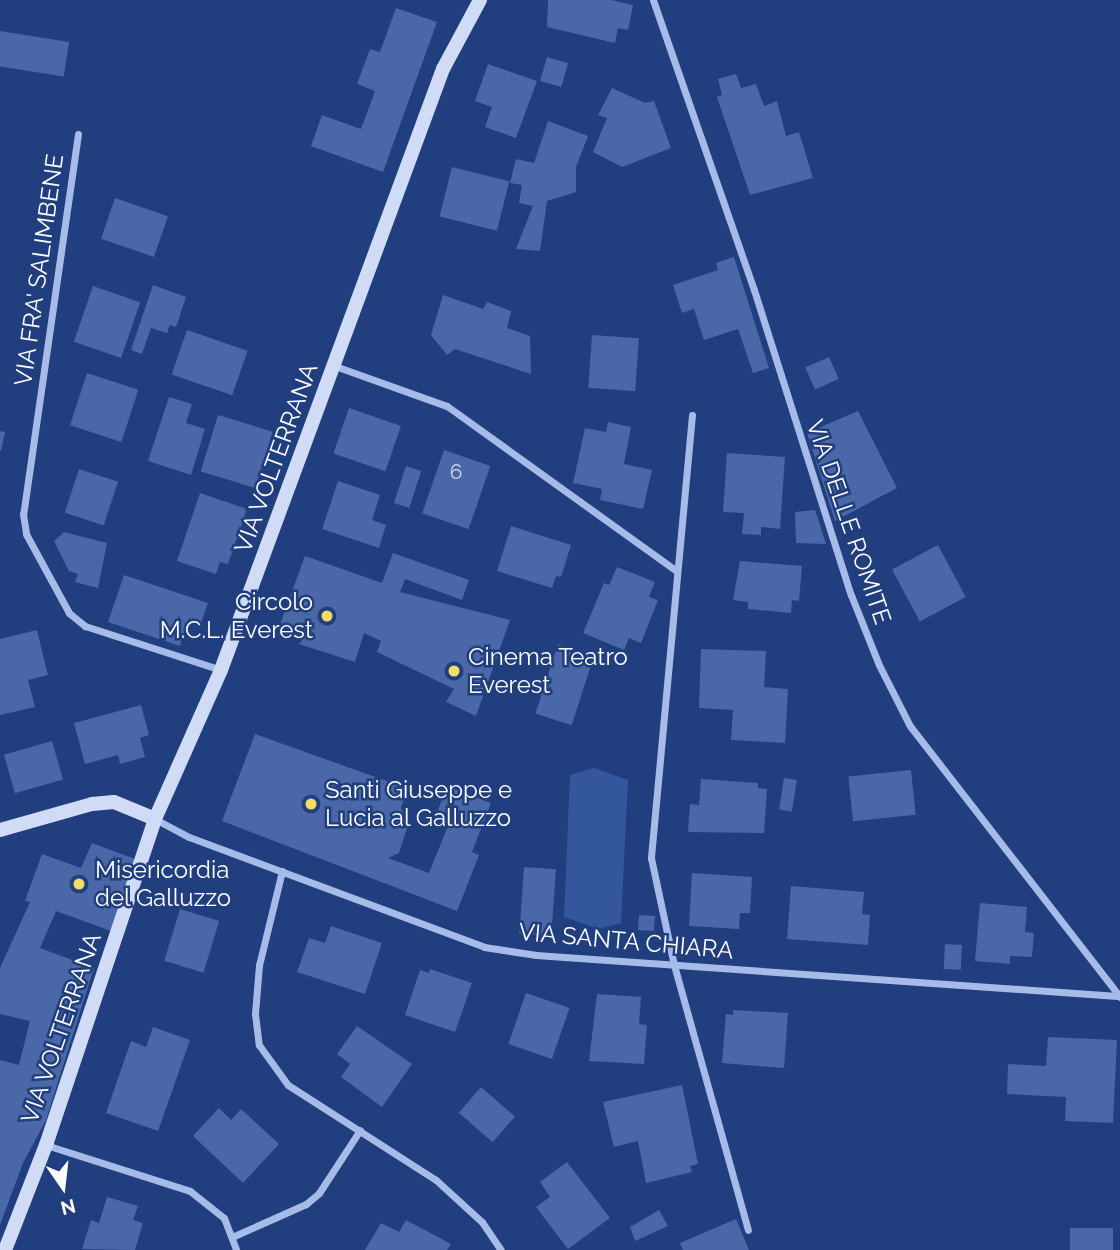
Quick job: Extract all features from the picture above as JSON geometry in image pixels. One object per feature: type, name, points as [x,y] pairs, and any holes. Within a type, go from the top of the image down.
[{"type":"main road","name":"VIA VOLTERRANA","points":[[5,1250],[46,1145],[155,819],[222,670],[443,69],[480,0]]},
{"type":"main road","points":[[0,830],[92,804],[114,802],[155,819]]},
{"type":"street","name":"VIA DELLE ROMITE","points":[[653,0],[754,290],[851,595],[879,666],[910,726],[1119,997]]},
{"type":"street","name":"VIA FRA' SALIMBENE","points":[[78,135],[23,514],[26,534],[69,613],[85,626],[222,670]]},
{"type":"street","points":[[335,366],[447,406],[677,571]]},
{"type":"street","points":[[692,415],[651,858],[674,965],[748,1230]]},
{"type":"street","name":"VIA SANTA CHIARA","points":[[155,819],[189,838],[484,947],[674,965],[1119,997]]},
{"type":"street","points":[[282,871],[258,965],[255,1014],[259,1045],[288,1085],[436,1180],[482,1222],[502,1250]]},
{"type":"street","points":[[232,1237],[306,1204],[319,1193],[359,1130]]},
{"type":"street","points":[[46,1145],[190,1191],[224,1219],[236,1250]]},
{"type":"shaded area","points":[[594,768],[628,780],[621,923],[598,929],[564,917],[570,775]]},
{"type":"building","points":[[548,0],[611,0],[633,5],[628,30],[618,28],[615,43],[547,27]]},
{"type":"building","points":[[396,8],[437,22],[383,172],[311,146],[322,115],[361,129],[375,91],[357,84],[370,49],[380,52]]},
{"type":"building","points":[[0,31],[69,42],[64,77],[0,66]]},
{"type":"building","points":[[547,57],[568,63],[561,87],[540,81]]},
{"type":"building","points":[[488,64],[537,81],[516,138],[485,127],[492,107],[475,101]]},
{"type":"building","points":[[736,74],[741,88],[756,84],[764,106],[777,101],[786,136],[799,132],[813,178],[750,195],[717,97],[722,95],[718,79]]},
{"type":"building","points":[[612,88],[645,103],[654,101],[671,148],[622,167],[593,152],[607,118],[598,115]]},
{"type":"building","points":[[548,121],[588,136],[576,167],[576,192],[547,201],[540,251],[516,249],[533,206],[519,203],[522,185],[510,183],[516,159],[534,163]]},
{"type":"building","points":[[452,167],[509,181],[497,231],[440,216]]},
{"type":"building","points":[[115,198],[168,216],[154,257],[101,239]]},
{"type":"building","points":[[734,257],[769,368],[753,373],[738,329],[704,340],[694,309],[682,313],[673,285],[718,270],[716,263]]},
{"type":"building","points":[[153,285],[186,297],[176,327],[170,325],[167,333],[151,328],[142,354],[131,350]]},
{"type":"building","points":[[93,286],[140,302],[121,358],[74,342]]},
{"type":"building","points":[[443,295],[483,309],[487,302],[511,311],[507,328],[530,336],[531,374],[455,349],[447,355],[431,335]]},
{"type":"building","points":[[187,330],[248,351],[232,395],[172,374]]},
{"type":"building","points":[[592,335],[639,338],[635,391],[588,388]]},
{"type":"building","points":[[829,357],[839,379],[815,390],[805,368]]},
{"type":"building","points":[[87,373],[138,390],[121,442],[70,425]]},
{"type":"building","points":[[169,397],[192,404],[186,423],[205,429],[191,475],[148,461]]},
{"type":"building","points":[[349,408],[401,426],[385,471],[333,453]]},
{"type":"building","points":[[858,411],[897,488],[835,521],[807,433]]},
{"type":"building","points":[[218,415],[273,432],[255,488],[201,471]]},
{"type":"building","points":[[608,422],[631,427],[624,464],[652,470],[643,509],[600,500],[602,489],[573,483],[585,428],[606,432]]},
{"type":"building","points":[[0,431],[5,432],[1,451],[0,451]]},
{"type":"building","points":[[444,450],[490,466],[469,529],[422,513]]},
{"type":"building","points":[[727,453],[785,457],[780,529],[761,527],[761,535],[742,534],[744,513],[723,512]]},
{"type":"building","points":[[406,466],[421,471],[409,508],[394,503]]},
{"type":"building","points":[[79,469],[118,482],[104,525],[65,513]]},
{"type":"building","points":[[338,481],[380,495],[372,520],[386,525],[379,548],[322,529]]},
{"type":"building","points":[[200,493],[247,509],[228,564],[220,562],[216,574],[177,561]]},
{"type":"building","points":[[815,510],[826,544],[796,543],[795,512]]},
{"type":"building","points":[[511,526],[571,545],[561,577],[556,576],[552,588],[497,571]]},
{"type":"building","points":[[64,532],[107,543],[98,588],[75,582],[78,574],[69,571],[54,541]]},
{"type":"building","points":[[938,545],[966,597],[920,622],[892,569]]},
{"type":"building","points":[[393,553],[469,580],[462,600],[405,579],[400,592],[510,620],[476,716],[446,702],[454,689],[377,652],[381,641],[364,633],[355,662],[299,644],[303,639],[278,630],[305,556],[382,583]]},
{"type":"building","points":[[740,561],[802,566],[799,601],[792,600],[791,613],[748,609],[748,602],[733,600]]},
{"type":"building","points":[[617,567],[655,582],[649,597],[658,600],[641,643],[629,638],[624,650],[583,633],[604,583],[609,585]]},
{"type":"building","points":[[124,575],[208,603],[201,623],[189,618],[180,646],[108,622]]},
{"type":"building","points":[[37,630],[48,675],[28,680],[35,707],[0,715],[0,639]]},
{"type":"building","points":[[558,644],[594,656],[572,725],[535,713]]},
{"type":"building","points":[[701,649],[766,651],[764,687],[788,689],[785,743],[731,740],[733,710],[699,708]]},
{"type":"building","points":[[141,705],[149,735],[140,738],[145,757],[120,764],[118,755],[85,764],[74,723]]},
{"type":"building","name":"Santi Giuseppe e Lucia al Galluzzo","points":[[255,734],[409,789],[401,807],[408,825],[399,853],[388,858],[429,873],[452,816],[438,810],[447,786],[491,803],[472,852],[479,855],[457,911],[222,821]]},
{"type":"building","points":[[52,741],[63,779],[15,793],[4,755]]},
{"type":"building","points":[[911,770],[916,815],[853,821],[848,777]]},
{"type":"building","points":[[784,778],[797,780],[792,812],[779,810]]},
{"type":"building","points":[[701,779],[758,783],[758,788],[767,789],[764,833],[688,832],[690,804],[699,805]]},
{"type":"building","points":[[92,843],[135,859],[111,931],[56,911],[40,948],[94,968],[46,1120],[23,1163],[0,1225],[0,1060],[19,1065],[30,1021],[0,1014],[0,968],[30,902],[25,901],[42,854],[81,868]]},
{"type":"building","points":[[524,867],[556,869],[551,936],[519,934]]},
{"type":"building","points":[[692,873],[752,877],[750,913],[740,913],[739,929],[689,926]]},
{"type":"building","points":[[791,886],[864,892],[862,914],[870,915],[868,945],[787,939]]},
{"type":"building","points":[[980,903],[1027,907],[1025,932],[1034,933],[1032,957],[1010,956],[1010,964],[975,961]]},
{"type":"building","points":[[180,909],[219,921],[203,973],[164,961]]},
{"type":"building","points":[[639,915],[655,916],[654,931],[638,930]]},
{"type":"building","points":[[331,926],[382,943],[365,994],[297,972],[309,938],[325,943]]},
{"type":"building","points":[[945,944],[962,945],[961,970],[944,969]]},
{"type":"building","points":[[430,969],[472,983],[455,1032],[405,1015],[420,970],[429,973]]},
{"type":"building","points":[[526,993],[569,1008],[552,1059],[508,1044]]},
{"type":"building","points":[[597,994],[641,997],[639,1024],[647,1025],[644,1064],[589,1061]]},
{"type":"building","points":[[733,1010],[788,1013],[784,1068],[722,1063],[726,1014],[733,1015]]},
{"type":"building","points":[[357,1026],[412,1064],[382,1107],[341,1077],[350,1064],[337,1054]]},
{"type":"building","points":[[153,1027],[190,1040],[158,1131],[106,1113],[131,1041],[146,1047]]},
{"type":"building","points":[[1048,1037],[1117,1040],[1113,1123],[1065,1121],[1066,1097],[1007,1094],[1008,1064],[1046,1066]]},
{"type":"building","points":[[682,1085],[698,1164],[690,1166],[692,1172],[646,1183],[638,1141],[614,1147],[603,1102]]},
{"type":"building","points":[[481,1087],[515,1117],[493,1142],[459,1113]]},
{"type":"building","points":[[219,1108],[231,1120],[241,1109],[279,1144],[243,1183],[193,1136]]},
{"type":"building","points":[[567,1162],[610,1218],[568,1249],[536,1207],[550,1197],[540,1182]]},
{"type":"building","points":[[107,1197],[138,1206],[133,1220],[143,1223],[135,1250],[82,1249],[91,1220],[99,1223]]},
{"type":"building","points":[[659,1210],[668,1226],[635,1241],[630,1227]]},
{"type":"building","points":[[736,1219],[749,1250],[683,1250],[680,1243]]},
{"type":"building","points":[[406,1220],[451,1244],[447,1250],[365,1250],[381,1223],[399,1232]]},
{"type":"building","points":[[1070,1228],[1113,1228],[1113,1250],[1070,1250]]},
{"type":"place","name":"Circolo M.C.L. Everest","points":[[327,616]]},
{"type":"place","name":"Cinema Teatro Everest","points":[[454,671]]},
{"type":"place","name":"Santi Giuseppe e Lucia al Galluzzo","points":[[311,804]]},
{"type":"place","name":"Misericordia del Galluzzo","points":[[79,884]]}]
